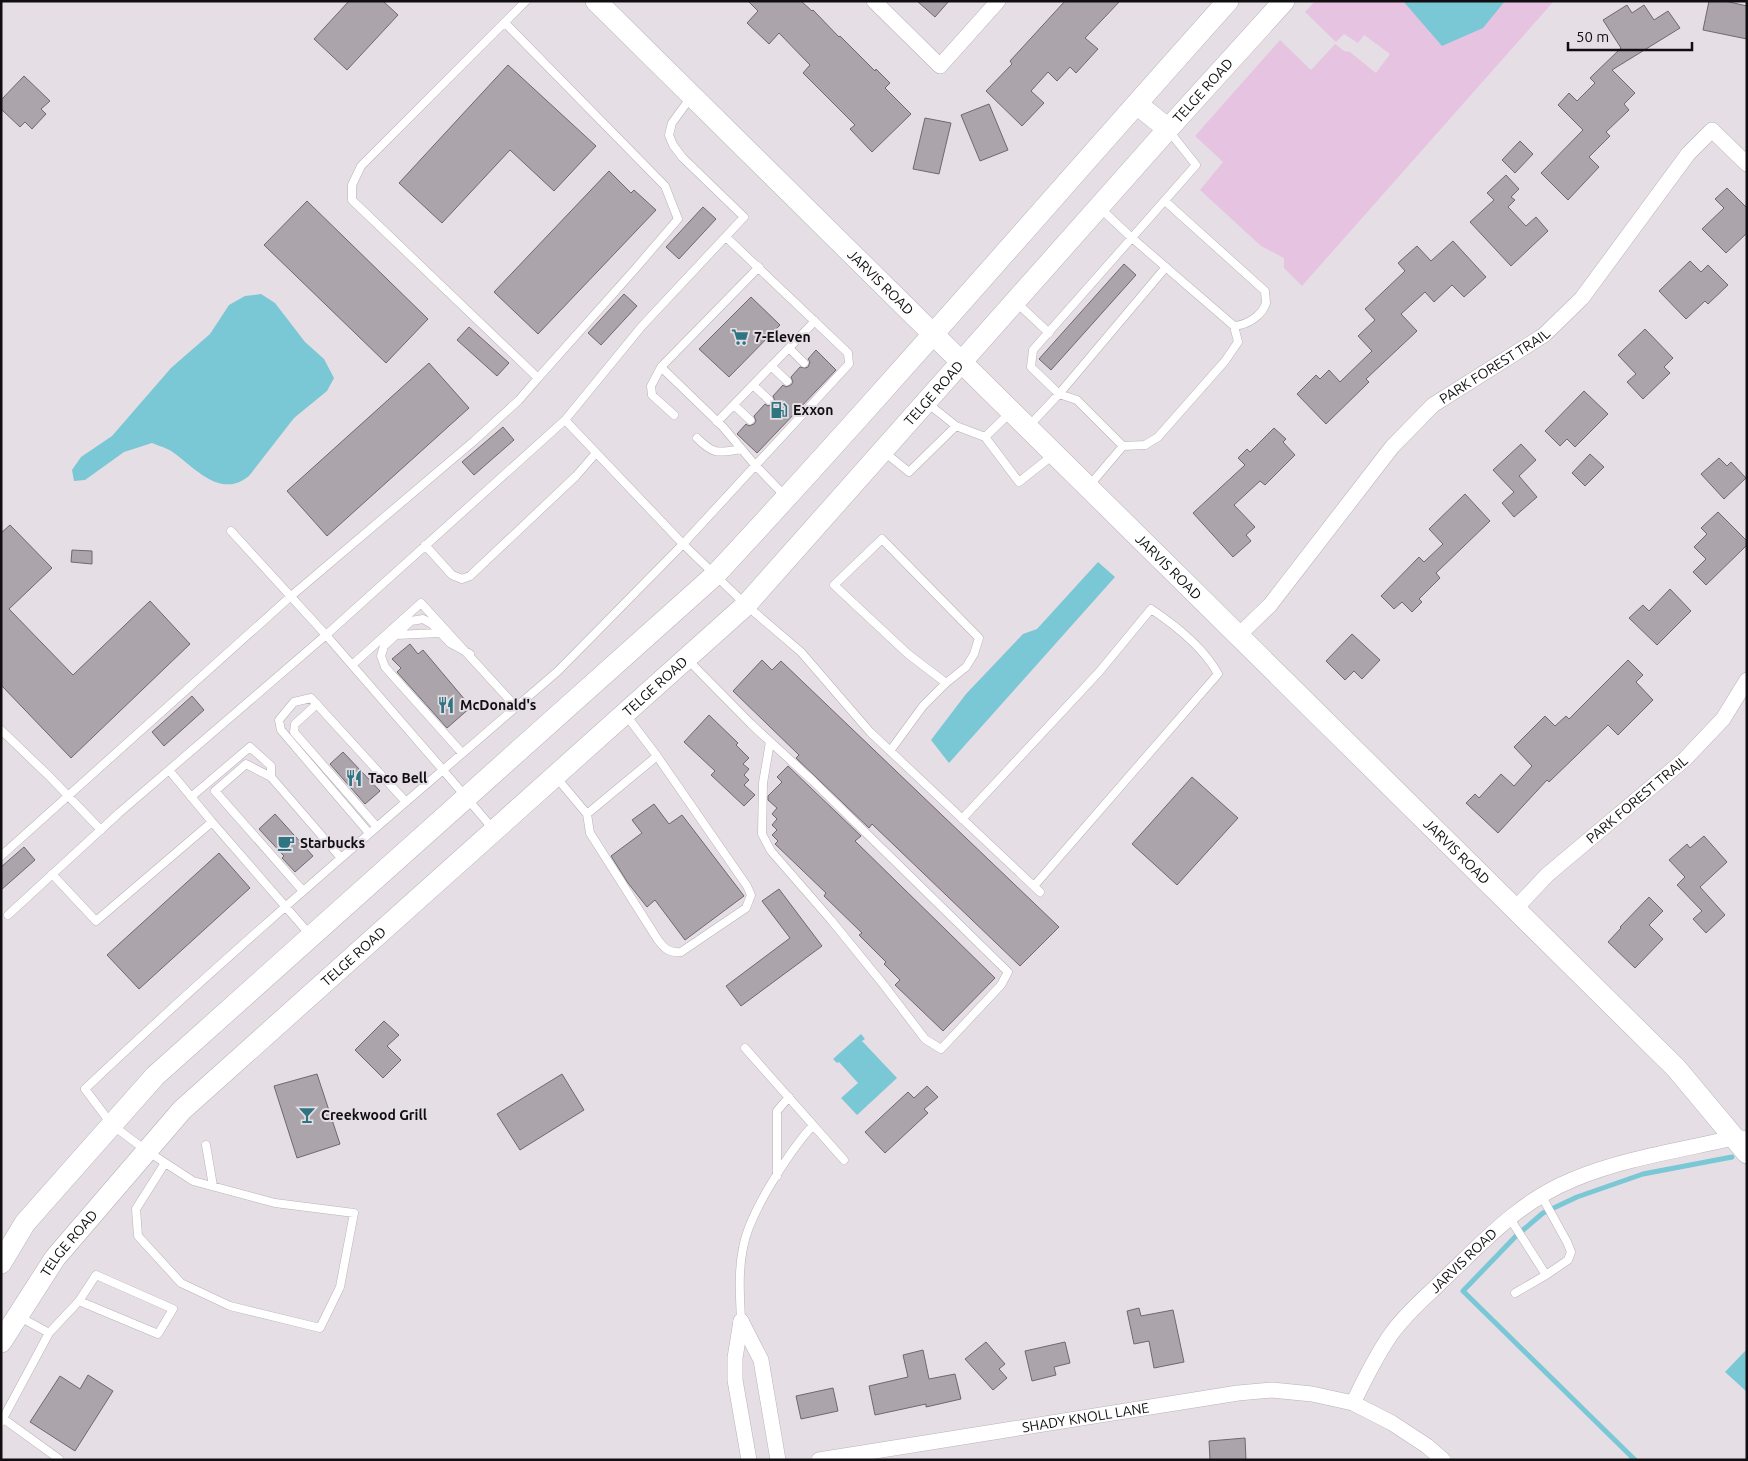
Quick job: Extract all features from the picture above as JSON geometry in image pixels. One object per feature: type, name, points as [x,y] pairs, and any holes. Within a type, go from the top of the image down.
[{"type":"main road","name":"JARVIS ROAD","points":[[596,1],[1676,1068],[1742,1143]]},
{"type":"main road","points":[[1,1263],[26,1223],[155,1076],[715,575],[787,498],[934,334],[1228,1]]},
{"type":"main road","name":"TELGE ROAD","points":[[1,1342],[55,1258],[182,1110],[746,605],[1284,1]]},
{"type":"main road","points":[[1137,104],[1168,130]]},
{"type":"street","points":[[874,1],[940,66],[998,1]]},
{"type":"street","name":"PARK FOREST TRAIL","points":[[1239,635],[1270,605],[1392,447],[1433,406],[1544,336],[1582,298],[1688,154],[1712,130],[1747,164]]},
{"type":"street","name":"PARK FOREST TRAIL","points":[[1516,909],[1546,875],[1685,759],[1723,720],[1747,680]]},
{"type":"street","name":"JARVIS ROAD","points":[[1353,1403],[1377,1356],[1393,1332],[1414,1309],[1509,1217],[1541,1196],[1573,1180],[1612,1166],[1742,1143]]},
{"type":"street","points":[[741,1321],[735,1358],[735,1380],[750,1460]]},
{"type":"street","points":[[741,1321],[761,1360],[778,1460]]},
{"type":"street","name":"SHADY KNOLL LANE","points":[[819,1460],[1255,1391],[1272,1390],[1312,1394],[1353,1403],[1392,1423],[1427,1446],[1442,1460]]},
{"type":"lane","points":[[526,1],[361,166],[352,185],[352,200],[538,378]]},
{"type":"lane","points":[[1,856],[290,597],[474,441],[519,400],[678,218],[665,186],[505,23]]},
{"type":"lane","points":[[8,915],[168,770],[326,634],[565,420],[642,326],[744,217],[682,157],[673,145],[669,135],[672,123],[692,96]]},
{"type":"lane","points":[[1123,446],[1077,400],[1059,394],[1031,367],[1033,350],[1196,165],[1168,130]]},
{"type":"lane","points":[[1165,200],[1265,291],[1266,303],[1255,318],[1234,326]]},
{"type":"lane","points":[[1088,487],[1123,446],[1145,445],[1158,437],[1238,342],[1234,326],[1099,207]]},
{"type":"lane","points":[[165,1163],[136,1208],[138,1236],[181,1283],[230,1306],[320,1328],[340,1286],[354,1213],[275,1203],[193,1181],[112,1125],[85,1089],[154,1024],[302,891],[558,671],[683,544],[754,465],[772,442],[826,385],[850,364],[848,353],[726,237]]},
{"type":"lane","points":[[674,415],[652,394],[651,386],[661,368],[759,267]]},
{"type":"lane","points":[[1028,427],[1059,394],[1166,267]]},
{"type":"lane","points":[[1015,302],[1049,332]]},
{"type":"lane","points":[[718,422],[815,321]]},
{"type":"lane","points":[[789,348],[804,363]]},
{"type":"lane","points":[[771,366],[787,381]]},
{"type":"lane","points":[[661,368],[718,422],[754,465],[787,498]]},
{"type":"lane","points":[[753,385],[769,400]]},
{"type":"lane","points":[[926,402],[956,426],[985,437],[1019,482],[1055,454]]},
{"type":"lane","points":[[734,405],[750,420]]},
{"type":"lane","points":[[985,437],[1012,412]]},
{"type":"lane","points":[[565,420],[683,544],[746,605],[800,652],[870,732],[1040,892]]},
{"type":"lane","points":[[882,451],[909,472],[956,426]]},
{"type":"lane","points":[[697,438],[706,447],[718,453],[740,449]]},
{"type":"lane","points":[[425,545],[452,576],[462,579],[470,576],[576,476],[596,453]]},
{"type":"lane","points":[[231,532],[326,634],[494,831]]},
{"type":"lane","points":[[890,751],[923,706],[946,683],[966,667],[974,654],[978,638],[882,540],[834,585],[908,654],[946,683]]},
{"type":"lane","points":[[352,665],[421,602],[516,707]]},
{"type":"lane","points":[[962,818],[1099,672],[1150,608],[1175,624],[1208,660],[1218,674],[1034,886]]},
{"type":"lane","points":[[462,753],[385,667],[381,656],[384,646],[411,621],[422,619],[432,624],[450,643],[470,654]]},
{"type":"lane","points":[[396,635],[439,633]]},
{"type":"lane","points":[[687,658],[744,718],[813,781],[1008,972],[1001,985],[941,1049],[925,1039],[837,927],[771,850],[762,834],[763,784],[770,742]]},
{"type":"lane","points":[[314,701],[406,802]]},
{"type":"lane","points":[[314,701],[295,724],[294,732],[377,827]]},
{"type":"lane","points":[[314,701],[294,702],[278,720],[281,730],[369,833]]},
{"type":"lane","points":[[556,776],[588,814],[590,833],[666,950],[673,953],[681,952],[746,908],[751,895],[747,886],[657,756],[625,714]]},
{"type":"lane","points":[[1,730],[101,830]]},
{"type":"lane","points":[[191,797],[250,747],[271,766],[271,777]]},
{"type":"lane","points":[[588,814],[657,756]]},
{"type":"lane","points":[[302,891],[215,791],[246,764],[271,777],[341,858]]},
{"type":"lane","points":[[168,770],[312,936]]},
{"type":"lane","points":[[52,874],[96,921],[212,822]]},
{"type":"lane","points":[[745,1048],[844,1160]]},
{"type":"lane","points":[[776,1177],[777,1110],[788,1097]]},
{"type":"lane","points":[[741,1321],[739,1277],[743,1246],[757,1209],[797,1143],[813,1125]]},
{"type":"lane","points":[[206,1145],[213,1186]]},
{"type":"lane","points":[[1515,1293],[1568,1260],[1571,1252],[1541,1196]]},
{"type":"lane","points":[[1509,1217],[1546,1275]]},
{"type":"lane","points":[[59,1459],[2,1419],[49,1333],[79,1301],[96,1275],[173,1309],[158,1334],[79,1301]]},
{"type":"lane","points":[[18,1316],[49,1333]]},
{"type":"shaded area","points":[[1315,1],[1554,1],[1302,286],[1284,268],[1284,258],[1261,246],[1200,190],[1223,162],[1195,136],[1280,40],[1311,70],[1335,44],[1344,51],[1350,52],[1376,73],[1390,54],[1364,35],[1358,43],[1344,34],[1336,42],[1305,12]]},
{"type":"water","points":[[1403,1],[1505,1],[1483,28],[1442,46]]},
{"type":"water","points":[[261,294],[275,303],[305,342],[324,359],[334,378],[327,391],[294,418],[249,476],[239,482],[219,483],[200,473],[172,451],[152,443],[124,452],[85,480],[74,481],[72,470],[81,457],[112,436],[171,368],[210,334],[229,305],[245,296]]},
{"type":"water","points":[[1098,562],[1115,577],[949,763],[931,740],[966,694],[1023,634],[1037,629]]},
{"type":"water","points":[[861,1034],[865,1039],[862,1041],[897,1078],[857,1115],[841,1098],[858,1083],[839,1062],[837,1063],[833,1059]]},
{"type":"water","points":[[1747,1349],[1747,1392],[1725,1372]]},
{"type":"building","points":[[349,1],[383,1],[398,15],[347,70],[314,39]]},
{"type":"building","points":[[748,1],[801,1],[813,10],[839,37],[890,83],[885,88],[911,114],[872,152],[850,129],[855,125],[803,73],[810,65],[779,33],[769,44],[747,23],[758,11]]},
{"type":"building","points":[[917,1],[949,1],[935,17]]},
{"type":"building","points":[[1065,1],[1120,1],[1085,38],[1098,49],[1076,73],[1070,67],[1057,81],[1048,72],[1031,91],[1044,103],[1022,126],[986,91],[1012,64],[1010,61]]},
{"type":"building","points":[[1709,1],[1725,1],[1747,6],[1747,39],[1703,30]]},
{"type":"building","points":[[1627,5],[1632,13],[1644,5],[1654,20],[1668,11],[1680,28],[1612,70],[1635,93],[1624,104],[1629,110],[1606,132],[1610,136],[1589,157],[1599,167],[1568,200],[1541,173],[1583,130],[1558,105],[1569,93],[1577,101],[1595,83],[1590,78],[1621,48],[1603,20]]},
{"type":"building","points":[[508,65],[596,146],[554,191],[510,150],[442,223],[399,183]]},
{"type":"building","points":[[24,76],[50,101],[41,109],[46,114],[32,129],[25,122],[20,127],[1,109],[1,100]]},
{"type":"building","points":[[989,104],[1008,150],[980,161],[961,115]]},
{"type":"building","points":[[925,118],[951,123],[939,174],[913,169]]},
{"type":"building","points":[[1520,141],[1533,154],[1515,173],[1502,160]]},
{"type":"building","points":[[609,171],[631,193],[634,190],[656,210],[538,334],[494,292]]},
{"type":"building","points":[[1506,175],[1519,189],[1511,197],[1515,200],[1508,207],[1526,226],[1536,217],[1548,231],[1511,266],[1470,222],[1494,200],[1487,193]]},
{"type":"building","points":[[1727,188],[1747,208],[1747,233],[1726,253],[1702,229],[1724,208],[1715,199]]},
{"type":"building","points":[[307,201],[428,319],[386,363],[264,245]]},
{"type":"building","points":[[703,207],[716,219],[679,259],[666,247]]},
{"type":"building","points":[[1453,241],[1486,277],[1464,297],[1452,285],[1434,302],[1425,292],[1401,314],[1417,331],[1366,379],[1369,382],[1326,424],[1297,394],[1316,375],[1320,379],[1329,370],[1340,382],[1372,351],[1358,336],[1375,320],[1365,309],[1405,271],[1398,263],[1417,246],[1431,261]]},
{"type":"building","points":[[1690,261],[1701,272],[1708,265],[1728,285],[1708,304],[1705,301],[1686,319],[1659,291]]},
{"type":"building","points":[[1124,264],[1136,275],[1051,370],[1039,359]]},
{"type":"building","points":[[624,294],[637,306],[601,345],[588,333]]},
{"type":"building","name":"7-Eleven","points":[[751,297],[780,325],[729,377],[699,349]]},
{"type":"building","points":[[469,327],[509,363],[497,376],[457,340]]},
{"type":"building","points":[[1645,329],[1673,358],[1664,367],[1670,373],[1643,399],[1627,382],[1636,374],[1618,355]]},
{"type":"building","name":"Exxon","points":[[816,350],[836,370],[757,453],[737,434],[746,424],[749,426],[754,424],[756,421],[754,416],[765,404],[768,406],[773,404],[775,401],[773,396],[783,385],[786,387],[791,385],[793,382],[791,377],[800,367],[808,367],[810,362],[808,359]]},
{"type":"building","points":[[429,363],[469,408],[327,536],[287,491]]},
{"type":"building","points":[[1584,391],[1608,414],[1575,447],[1567,439],[1560,446],[1545,431]]},
{"type":"building","points":[[503,427],[514,440],[474,475],[462,462]]},
{"type":"building","points":[[1274,428],[1286,439],[1283,442],[1295,455],[1265,485],[1260,481],[1234,505],[1255,527],[1246,535],[1251,541],[1233,557],[1193,513],[1245,465],[1238,458],[1247,449],[1250,452]]},
{"type":"building","points":[[1521,444],[1536,460],[1519,476],[1537,497],[1514,517],[1502,503],[1514,492],[1493,470]]},
{"type":"building","points":[[1590,454],[1604,467],[1585,486],[1572,473]]},
{"type":"building","points":[[1719,458],[1727,466],[1731,462],[1746,478],[1724,499],[1701,474]]},
{"type":"building","points":[[1465,494],[1490,521],[1436,573],[1440,578],[1419,599],[1422,602],[1412,612],[1402,602],[1394,609],[1381,596],[1419,557],[1424,562],[1443,544],[1429,529]]},
{"type":"building","points":[[1718,512],[1747,541],[1747,545],[1706,585],[1693,572],[1706,559],[1694,547],[1707,534],[1701,528]]},
{"type":"building","points":[[10,525],[52,568],[9,609],[73,675],[150,601],[190,644],[71,758],[1,685],[1,533]]},
{"type":"building","points":[[72,550],[92,551],[92,564],[71,562]]},
{"type":"building","points":[[1670,589],[1691,611],[1657,645],[1629,618],[1643,605],[1649,611]]},
{"type":"building","points":[[1352,634],[1380,660],[1362,679],[1354,671],[1345,680],[1326,661]]},
{"type":"building","points":[[410,644],[418,654],[423,650],[471,707],[447,728],[397,672],[401,668],[392,659]]},
{"type":"building","points":[[762,660],[772,670],[781,661],[1059,927],[1020,966],[872,824],[869,828],[796,758],[799,755],[733,691]]},
{"type":"building","points":[[1628,660],[1643,675],[1636,682],[1653,700],[1618,735],[1608,725],[1549,782],[1547,780],[1498,833],[1466,803],[1475,794],[1479,798],[1501,774],[1514,786],[1532,766],[1514,747],[1545,716],[1555,726],[1566,716],[1569,719]]},
{"type":"building","points":[[192,696],[204,710],[164,746],[152,732]]},
{"type":"building","points":[[709,715],[738,743],[736,745],[749,758],[743,764],[749,769],[744,775],[749,780],[744,785],[755,795],[744,806],[711,775],[715,771],[684,742]]},
{"type":"building","name":"Taco Bell","points":[[343,752],[380,791],[365,804],[330,764]]},
{"type":"building","points":[[788,766],[861,836],[855,841],[995,978],[943,1031],[895,985],[900,980],[884,964],[886,962],[859,935],[862,933],[824,896],[826,893],[775,844],[778,841],[772,835],[777,830],[772,825],[777,819],[772,814],[777,808],[768,800],[768,796],[782,782],[777,777]]},
{"type":"building","points":[[1192,777],[1238,818],[1177,885],[1132,844]]},
{"type":"building","points":[[654,804],[669,824],[682,815],[744,896],[685,940],[655,900],[647,907],[628,883],[611,856],[642,833],[632,820]]},
{"type":"building","name":"Starbucks","points":[[275,814],[313,856],[295,872],[282,858],[284,856],[259,829]]},
{"type":"building","points":[[1704,836],[1727,862],[1700,887],[1725,915],[1706,933],[1693,919],[1702,911],[1677,885],[1685,877],[1669,860],[1687,844],[1690,848]]},
{"type":"building","points":[[24,847],[35,860],[1,890],[1,867]]},
{"type":"building","points":[[219,853],[250,888],[139,989],[107,955]]},
{"type":"building","points":[[779,889],[822,946],[741,1006],[726,986],[790,938],[762,901]]},
{"type":"building","points":[[1649,897],[1663,911],[1649,925],[1663,939],[1635,968],[1608,942]]},
{"type":"building","points":[[384,1021],[399,1035],[387,1046],[401,1060],[383,1078],[355,1050]]},
{"type":"building","name":"Creekwood Grill","points":[[317,1074],[340,1144],[297,1158],[274,1086]]},
{"type":"building","points":[[562,1074],[584,1110],[520,1150],[497,1114]]},
{"type":"building","points":[[927,1086],[938,1097],[924,1109],[928,1113],[885,1153],[865,1132],[908,1092],[914,1098]]},
{"type":"building","points":[[1139,1308],[1141,1316],[1173,1310],[1184,1362],[1154,1368],[1149,1341],[1134,1344],[1127,1311]]},
{"type":"building","points":[[986,1342],[1005,1364],[999,1369],[1007,1378],[993,1390],[965,1359]]},
{"type":"building","points":[[1065,1342],[1070,1363],[1054,1367],[1056,1375],[1032,1381],[1025,1351]]},
{"type":"building","points":[[923,1350],[929,1379],[955,1374],[961,1399],[875,1415],[869,1386],[908,1377],[903,1355]]},
{"type":"building","points":[[88,1375],[113,1391],[75,1451],[30,1422],[60,1376],[80,1389]]},
{"type":"building","points":[[833,1388],[838,1411],[801,1419],[796,1396]]},
{"type":"building","points":[[1245,1438],[1246,1460],[1210,1460],[1209,1441]]},
{"type":"waterway","points":[[1635,1460],[1463,1291],[1516,1236],[1543,1213],[1577,1197],[1643,1174],[1732,1157]]},
{"type":"place","name":"7-Eleven","points":[[740,337]]},
{"type":"place","name":"Exxon","points":[[779,410]]},
{"type":"place","name":"McDonald's","points":[[446,705]]},
{"type":"place","name":"Taco Bell","points":[[354,778]]},
{"type":"place","name":"Starbucks","points":[[286,843]]},
{"type":"place","name":"Creekwood Grill","points":[[307,1115]]}]
